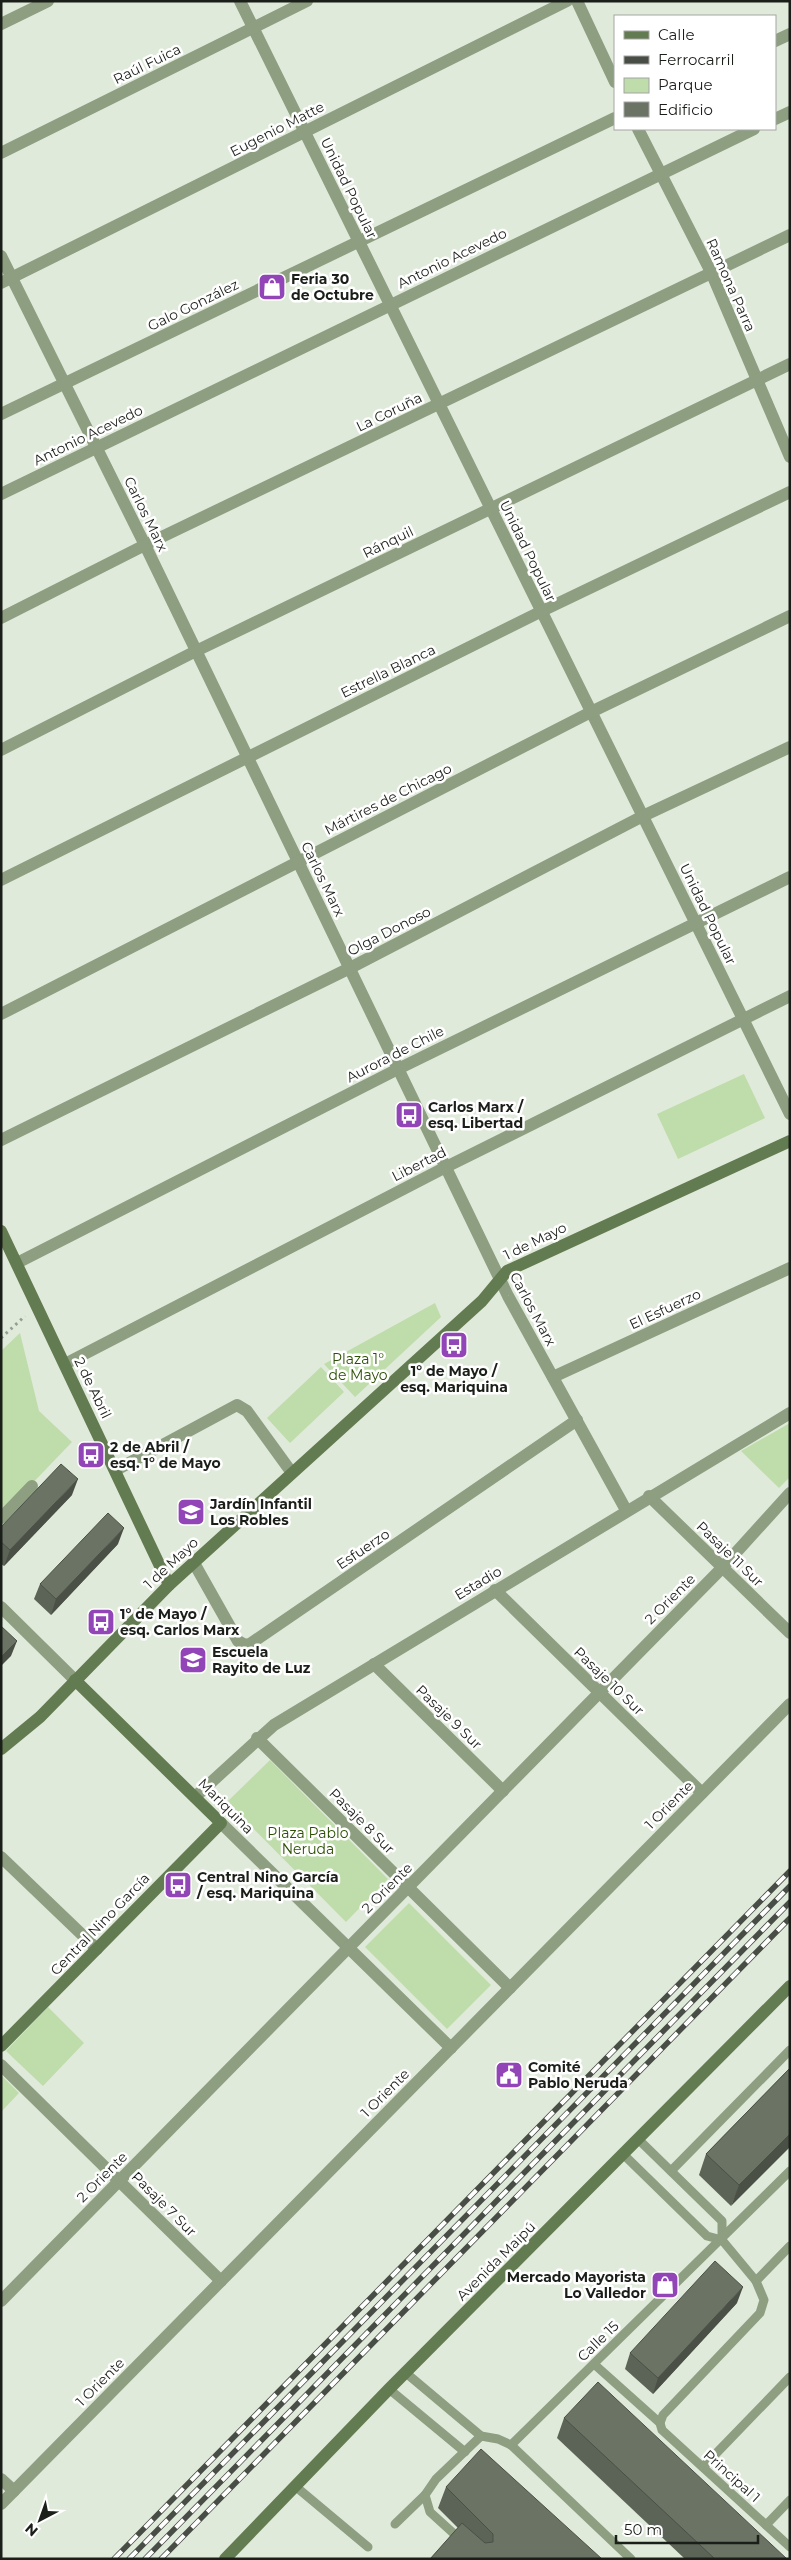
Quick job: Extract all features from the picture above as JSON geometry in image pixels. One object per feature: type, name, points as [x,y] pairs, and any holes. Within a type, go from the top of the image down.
[{"type":"street","points":[[1,24],[48,1]]},
{"type":"street","name":"Unidad Popular","points":[[240,1],[790,1114]]},
{"type":"street","name":"Raúl Fuica","points":[[1,153],[307,1]]},
{"type":"street","name":"Eugenio Matte","points":[[7,281],[567,1]]},
{"type":"street","points":[[576,1],[614,80]]},
{"type":"street","points":[[776,41],[790,34]]},
{"type":"street","points":[[776,119],[790,112]]},
{"type":"street","name":"Galo González","points":[[1,414],[614,118]]},
{"type":"street","name":"Ramona Parra","points":[[639,130],[710,272],[790,457]]},
{"type":"street","name":"Antonio Acevedo","points":[[1,494],[752,130]]},
{"type":"street","name":"La Coruña","points":[[1,618],[145,545],[790,235]]},
{"type":"street","name":"Carlos Marx","points":[[1,256],[7,281],[65,384],[145,545],[500,1278],[626,1510]]},
{"type":"street","name":"Ránquil","points":[[1,750],[196,651],[790,364]]},
{"type":"street","name":"Estrella Blanca","points":[[1,880],[542,611],[790,492]]},
{"type":"street","name":"Mártires de Chicago","points":[[1,1014],[592,712],[790,616]]},
{"type":"street","name":"Olga Donoso","points":[[1,1140],[350,968],[643,816],[790,747]]},
{"type":"street","name":"Aurora de Chile","points":[[17,1263],[398,1069],[790,877]]},
{"type":"street","name":"Libertad","points":[[65,1364],[446,1167],[742,1018],[790,996]]},
{"type":"street","name":"1 de Mayo","points":[[1,1749],[40,1717],[169,1585],[482,1301],[500,1278],[517,1264],[790,1141]]},
{"type":"street","name":"2 de Abril","points":[[1,1231],[169,1585]]},
{"type":"street","name":"El Esfuerzo","points":[[553,1377],[790,1268]]},
{"type":"street","points":[[116,1470],[236,1405],[247,1410],[292,1473]]},
{"type":"street","name":"Estadio","points":[[195,1797],[257,1738],[274,1725],[790,1412]]},
{"type":"street","name":"Esfuerzo","points":[[194,1563],[238,1641],[244,1645],[250,1644],[577,1420]]},
{"type":"street","points":[[1,1518],[32,1486]]},
{"type":"street","name":"2 Oriente","points":[[1,2301],[600,1693],[722,1568],[790,1493]]},
{"type":"street","name":"Pasaje 11 Sur","points":[[649,1496],[790,1633]]},
{"type":"street","name":"Pasaje 10 Sur","points":[[495,1590],[702,1793]]},
{"type":"street","name":"Mariquina","points":[[1,1606],[451,2048]]},
{"type":"street","name":"Pasaje 9 Sur","points":[[374,1664],[504,1791]]},
{"type":"street","name":"1 Oriente","points":[[1,2504],[790,1704]]},
{"type":"street","name":"Pasaje 8 Sur","points":[[257,1738],[510,1988]]},
{"type":"street","name":"Central Nino García","points":[[1,2046],[221,1823]]},
{"type":"street","points":[[1,1857],[96,1949]]},
{"type":"street","name":"Avenida Maipú","points":[[225,2559],[388,2389],[790,1986]]},
{"type":"street","name":"Pasaje 7 Sur","points":[[1,2065],[221,2281]]},
{"type":"street","points":[[1,2479],[14,2491]]},
{"type":"lane","points":[[671,2171],[790,2050]]},
{"type":"lane","points":[[638,2139],[722,2221],[722,2240]]},
{"type":"lane","points":[[623,2154],[707,2236],[722,2240],[756,2281],[764,2300],[760,2313],[663,2416],[660,2423]]},
{"type":"lane","name":"Calle 15","points":[[511,2445],[722,2240],[790,2171]]},
{"type":"lane","points":[[756,2281],[790,2246]]},
{"type":"lane","name":"Principal 1","points":[[594,2364],[660,2423],[662,2430],[790,2547]]},
{"type":"lane","points":[[406,2373],[481,2436],[498,2439],[511,2445],[631,2559]]},
{"type":"lane","points":[[703,2467],[790,2378]]},
{"type":"lane","points":[[388,2389],[464,2452]]},
{"type":"lane","points":[[395,2524],[425,2496],[436,2479],[481,2436]]},
{"type":"lane","points":[[295,2486],[368,2547]]},
{"type":"lane","points":[[425,2496],[430,2512],[466,2546]]},
{"type":"lane","points":[[766,2525],[790,2500]]},
{"type":"path","points":[[1,1338],[37,1305]]},
{"type":"green space","points":[[744,1074],[765,1118],[678,1159],[657,1114]]},
{"type":"green space","name":"Plaza 1° de Mayo","points":[[435,1303],[441,1317],[355,1397],[324,1364]]},
{"type":"green space","points":[[20,1333],[39,1411],[72,1442],[1,1516],[1,1351]]},
{"type":"green space","points":[[321,1367],[344,1392],[290,1443],[267,1418]]},
{"type":"green space","points":[[790,1423],[790,1477],[779,1488],[741,1451]]},
{"type":"green space","name":"Plaza Pablo Neruda","points":[[270,1760],[388,1879],[346,1922],[227,1802]]},
{"type":"green space","points":[[409,1903],[491,1985],[447,2029],[365,1947]]},
{"type":"green space","points":[[48,2007],[84,2043],[43,2086],[6,2051]]},
{"type":"green space","points":[[1,2075],[19,2093],[1,2112]]},
{"type":"building","points":[[61,1464],[78,1479],[10,1550],[1,1542],[1,1527]]},
{"type":"building","points":[[108,1513],[124,1528],[56,1599],[40,1584]]},
{"type":"building","points":[[1,1626],[17,1641],[1,1657]]},
{"type":"building","points":[[790,2068],[790,2134],[739,2185],[706,2154]]},
{"type":"building","points":[[715,2261],[743,2287],[658,2378],[630,2353]]},
{"type":"building","points":[[598,2382],[787,2559],[715,2559],[564,2418]]},
{"type":"building","points":[[481,2449],[602,2559],[430,2559],[462,2523],[485,2543],[493,2542],[493,2534],[446,2487]]},
{"type":"railway","points":[[114,2559],[790,1871]]},
{"type":"railway","points":[[129,2559],[790,1886]]},
{"type":"railway","points":[[145,2559],[790,1902]]},
{"type":"railway","points":[[161,2559],[790,1918]]},
{"type":"place","name":"Feria 30 de Octubre","points":[[272,287]]},
{"type":"place","name":"Carlos Marx / esq. Libertad","points":[[409,1115]]},
{"type":"place","name":"1° de Mayo / esq. Mariquina","points":[[454,1345]]},
{"type":"place","name":"2 de Abril / esq. 1° de Mayo","points":[[91,1455]]},
{"type":"place","name":"Jardín Infantil Los Robles","points":[[191,1512]]},
{"type":"place","name":"1° de Mayo / esq. Carlos Marx","points":[[101,1622]]},
{"type":"place","name":"Escuela Rayito de Luz","points":[[193,1660]]},
{"type":"place","name":"Central Nino García / esq. Mariquina","points":[[178,1885]]},
{"type":"place","name":"Comité Pablo Neruda","points":[[509,2075]]},
{"type":"place","name":"Mercado Mayorista Lo Valledor","points":[[665,2285]]}]
